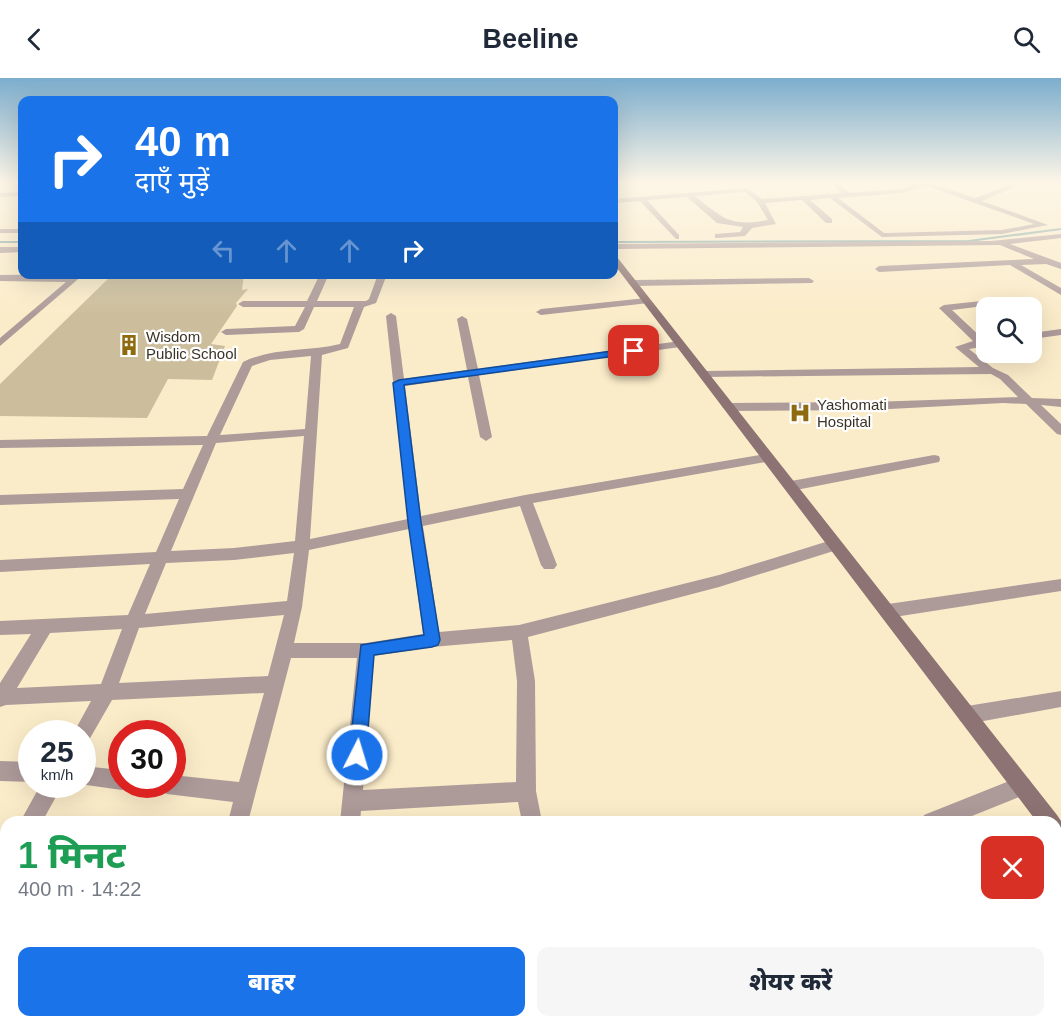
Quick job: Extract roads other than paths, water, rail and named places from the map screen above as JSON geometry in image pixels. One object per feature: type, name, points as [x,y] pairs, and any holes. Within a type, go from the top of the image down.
[{"type":"main road","points":[[618,264],[1045,816]]},
{"type":"street","points":[[666,226],[676,237]]},
{"type":"street","points":[[711,236],[742,234],[749,226]]},
{"type":"street","points":[[871,226],[882,235],[1002,232],[1036,226]]},
{"type":"street","points":[[618,247],[1001,244],[1061,236]]},
{"type":"street","points":[[618,238],[688,237]]},
{"type":"street","points":[[1001,244],[1061,266]]},
{"type":"street","points":[[0,250],[18,250]]},
{"type":"street","points":[[0,261],[18,251]]},
{"type":"street","points":[[879,269],[1046,261]]},
{"type":"street","points":[[1013,264],[1061,292]]},
{"type":"street","points":[[0,278],[18,278]]},
{"type":"street","points":[[1,341],[76,279]]},
{"type":"street","points":[[285,356],[323,279]]},
{"type":"street","points":[[243,304],[360,304],[373,301],[381,279]]},
{"type":"street","points":[[633,283],[809,281]]},
{"type":"street","points":[[541,312],[646,301]]},
{"type":"street","points":[[90,720],[108,690],[133,622],[211,441],[247,364],[285,356],[317,353],[344,346],[360,304]]},
{"type":"street","points":[[976,304],[944,307],[976,335]]},
{"type":"street","points":[[391,316],[415,522],[432,640]]},
{"type":"street","points":[[462,319],[486,437]]},
{"type":"street","points":[[226,332],[299,329]]},
{"type":"street","points":[[1042,335],[1061,332]]},
{"type":"street","points":[[399,383],[680,344]]},
{"type":"street","points":[[976,344],[960,346],[976,359]]},
{"type":"street","points":[[240,816],[294,607],[302,546],[317,353]]},
{"type":"street","points":[[981,363],[1004,377],[1061,431]]},
{"type":"street","points":[[704,374],[989,370]]},
{"type":"street","points":[[728,407],[871,406],[1003,399],[1061,403]]},
{"type":"street","points":[[0,444],[211,441],[311,432]]},
{"type":"street","points":[[0,566],[234,554],[302,546],[525,500],[766,458]]},
{"type":"street","points":[[790,486],[934,459]]},
{"type":"street","points":[[0,500],[189,494]]},
{"type":"street","points":[[525,500],[549,565]]},
{"type":"street","points":[[284,651],[366,650],[432,640],[519,632],[719,581],[835,545]]},
{"type":"street","points":[[888,611],[1061,585]]},
{"type":"street","points":[[0,628],[44,628],[133,622],[294,607]]},
{"type":"street","points":[[1,698],[44,628]]},
{"type":"street","points":[[519,632],[526,681],[526,791],[531,816]]},
{"type":"street","points":[[351,816],[366,650]]},
{"type":"street","points":[[1,698],[108,690],[275,684]]},
{"type":"street","points":[[967,715],[1061,699]]},
{"type":"street","points":[[0,771],[18,772]]},
{"type":"street","points":[[186,786],[246,793]]},
{"type":"street","points":[[946,816],[1022,786]]},
{"type":"street","points":[[354,801],[526,791]]},
{"type":"street","points":[[34,816],[45,798]]},
{"type":"waterway","points":[[618,242],[969,241],[1061,229]]},
{"type":"waterway","points":[[0,242],[18,242]]},
{"type":"place","name":"Wisdom Public School","points":[[129,345]]},
{"type":"place","name":"Yashomati Hospital","points":[[800,413]]}]
